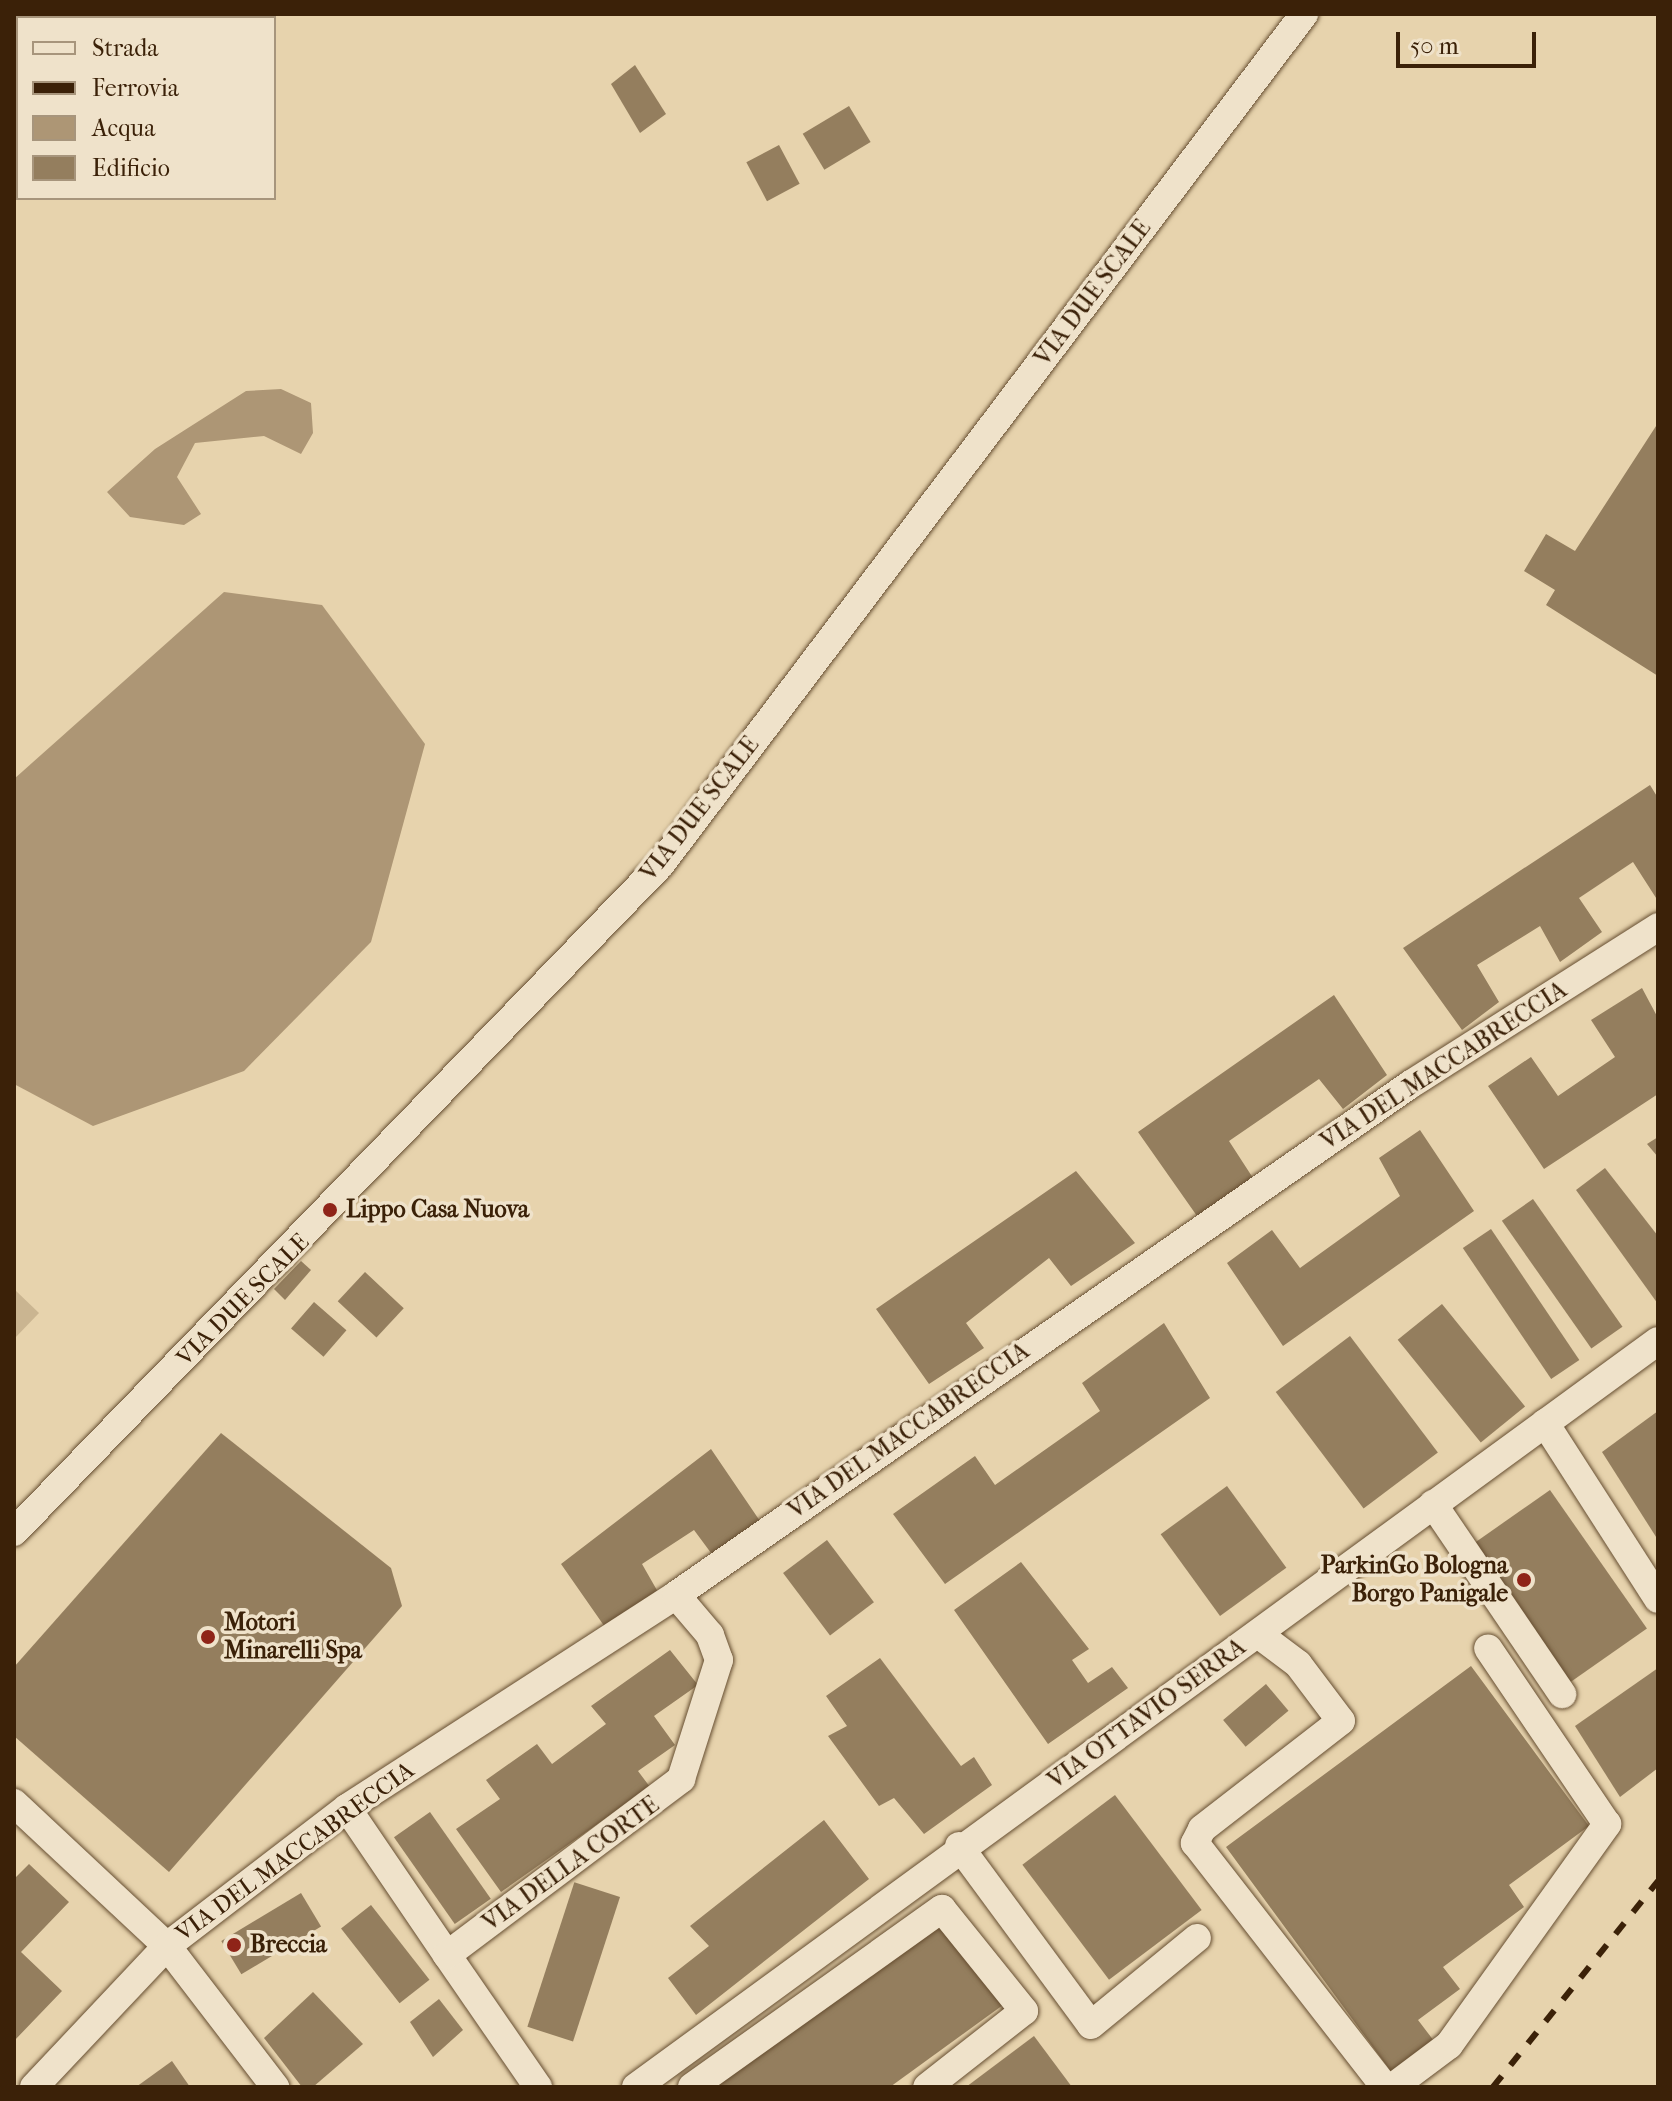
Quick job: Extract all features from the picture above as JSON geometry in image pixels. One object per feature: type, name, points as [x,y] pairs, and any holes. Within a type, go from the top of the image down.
[{"type":"street","name":"VIA DUE SCALE","points":[[14,1532],[661,864],[1304,14]]},
{"type":"street","name":"VIA DEL MACCABRECCIA","points":[[34,2087],[167,1946],[347,1808],[676,1595],[1398,1093],[1658,927]]},
{"type":"street","name":"VIA OTTAVIO SERRA","points":[[636,2087],[959,1846],[1258,1634],[1658,1341]]},
{"type":"street","points":[[1545,1423],[1658,1599]]},
{"type":"street","points":[[1433,1504],[1562,1694]]},
{"type":"street","name":"VIA DELLA CORTE","points":[[447,1955],[681,1779],[719,1660],[710,1635],[676,1595]]},
{"type":"street","points":[[1258,1634],[1298,1664],[1341,1721],[1202,1829],[1195,1843],[1385,2087]]},
{"type":"street","points":[[1393,2087],[1449,2045],[1607,1824],[1488,1648]]},
{"type":"street","points":[[14,1803],[167,1946],[275,2087]]},
{"type":"street","points":[[347,1808],[538,2087]]},
{"type":"street","points":[[959,1846],[1091,2025],[1197,1938]]},
{"type":"street","points":[[692,2087],[942,1909],[1024,2011],[927,2087]]},
{"type":"shaded area","points":[[14,1289],[39,1313],[14,1339]]},
{"type":"water","points":[[281,389],[311,403],[313,433],[301,454],[264,436],[195,443],[177,477],[201,514],[184,525],[130,517],[107,492],[155,449],[246,391]]},
{"type":"water","points":[[224,592],[322,605],[425,744],[371,942],[244,1071],[93,1126],[14,1084],[14,779]]},
{"type":"building","points":[[635,65],[666,114],[640,133],[611,84]]},
{"type":"building","points":[[849,106],[871,142],[824,170],[803,134]]},
{"type":"building","points":[[779,145],[800,184],[767,201],[746,162]]},
{"type":"building","points":[[1658,423],[1658,676],[1546,605],[1555,590],[1524,571],[1546,534],[1575,551]]},
{"type":"building","points":[[1650,785],[1658,798],[1658,901],[1633,862],[1579,898],[1602,932],[1560,962],[1540,926],[1477,965],[1499,1002],[1462,1030],[1403,948]]},
{"type":"building","points":[[1642,988],[1658,1018],[1658,1094],[1544,1169],[1488,1086],[1531,1057],[1558,1096],[1615,1057],[1591,1020]]},
{"type":"building","points":[[1334,995],[1387,1075],[1343,1109],[1319,1079],[1229,1141],[1253,1178],[1197,1216],[1138,1132]]},
{"type":"building","points":[[1420,1130],[1474,1211],[1283,1346],[1227,1263],[1272,1230],[1300,1268],[1400,1196],[1379,1158]]},
{"type":"building","points":[[1658,1137],[1658,1157],[1647,1144]]},
{"type":"building","points":[[1605,1168],[1658,1236],[1658,1304],[1576,1190]]},
{"type":"building","points":[[1076,1171],[1135,1243],[1071,1286],[1049,1258],[966,1323],[984,1348],[929,1384],[876,1309]]},
{"type":"building","points":[[1533,1199],[1622,1327],[1591,1349],[1502,1221]]},
{"type":"building","points":[[1491,1229],[1579,1360],[1551,1379],[1463,1248]]},
{"type":"building","points":[[301,1261],[311,1270],[285,1300],[274,1289]]},
{"type":"building","points":[[365,1272],[404,1308],[376,1337],[338,1301]]},
{"type":"building","points":[[314,1302],[346,1330],[323,1357],[291,1328]]},
{"type":"building","points":[[1442,1304],[1525,1407],[1481,1442],[1398,1340]]},
{"type":"building","points":[[1164,1323],[1210,1398],[945,1584],[893,1514],[975,1456],[995,1485],[1100,1411],[1082,1383]]},
{"type":"building","points":[[1350,1336],[1438,1453],[1364,1509],[1276,1392]]},
{"type":"building","points":[[1658,1411],[1658,1540],[1602,1452]]},
{"type":"building","name":"Motori Minarelli Spa","points":[[221,1433],[391,1568],[402,1606],[169,1872],[14,1736],[14,1667]]},
{"type":"building","points":[[711,1449],[762,1524],[714,1557],[694,1530],[642,1564],[658,1592],[607,1630],[561,1564]]},
{"type":"building","points":[[1227,1486],[1286,1568],[1220,1616],[1161,1534]]},
{"type":"building","points":[[1550,1490],[1647,1628],[1567,1685],[1470,1546]]},
{"type":"building","points":[[827,1540],[874,1602],[830,1635],[783,1573]]},
{"type":"building","points":[[1021,1562],[1089,1649],[1072,1660],[1088,1683],[1112,1667],[1128,1688],[1048,1744],[954,1610]]},
{"type":"building","points":[[670,1650],[698,1685],[654,1716],[675,1745],[638,1771],[650,1787],[501,1892],[456,1829],[500,1799],[486,1780],[537,1744],[552,1764],[606,1724],[591,1706]]},
{"type":"building","points":[[880,1658],[961,1766],[974,1757],[992,1785],[924,1834],[894,1798],[879,1806],[828,1736],[847,1726],[826,1696]]},
{"type":"building","points":[[1471,1666],[1589,1826],[1509,1885],[1524,1907],[1443,1967],[1460,1989],[1418,2020],[1434,2041],[1392,2073],[1226,1847]]},
{"type":"building","points":[[1658,1668],[1658,1768],[1620,1797],[1575,1726]]},
{"type":"building","points":[[1266,1684],[1288,1711],[1246,1747],[1223,1720]]},
{"type":"building","points":[[1115,1795],[1202,1910],[1109,1980],[1022,1865]]},
{"type":"building","points":[[430,1812],[491,1899],[455,1924],[394,1837]]},
{"type":"building","points":[[824,1820],[869,1879],[696,2015],[668,1978],[709,1946],[690,1926]]},
{"type":"building","points":[[29,1864],[69,1902],[21,1952],[62,1991],[14,2041],[14,1879]]},
{"type":"building","points":[[574,1882],[620,1897],[573,2042],[527,2027]]},
{"type":"building","points":[[301,1893],[321,1926],[241,1974],[221,1941]]},
{"type":"building","points":[[371,1905],[429,1980],[400,2003],[341,1928]]},
{"type":"building","points":[[939,1916],[1003,2005],[890,2087],[705,2087]]},
{"type":"building","points":[[313,1992],[363,2044],[313,2087],[302,2087],[264,2038]]},
{"type":"building","points":[[439,1999],[463,2030],[433,2057],[410,2022]]},
{"type":"building","points":[[1034,2036],[1072,2087],[966,2087]]},
{"type":"building","points":[[172,2061],[190,2087],[136,2087]]},
{"type":"railway","points":[[1493,2087],[1658,1881]]},
{"type":"place","name":"Lippo Casa Nuova","points":[[330,1210]]},
{"type":"place","name":"ParkinGo Bologna Borgo Panigale","points":[[1524,1580]]},
{"type":"place","name":"Motori Minarelli Spa","points":[[208,1637]]},
{"type":"place","name":"Breccia","points":[[234,1945]]}]
